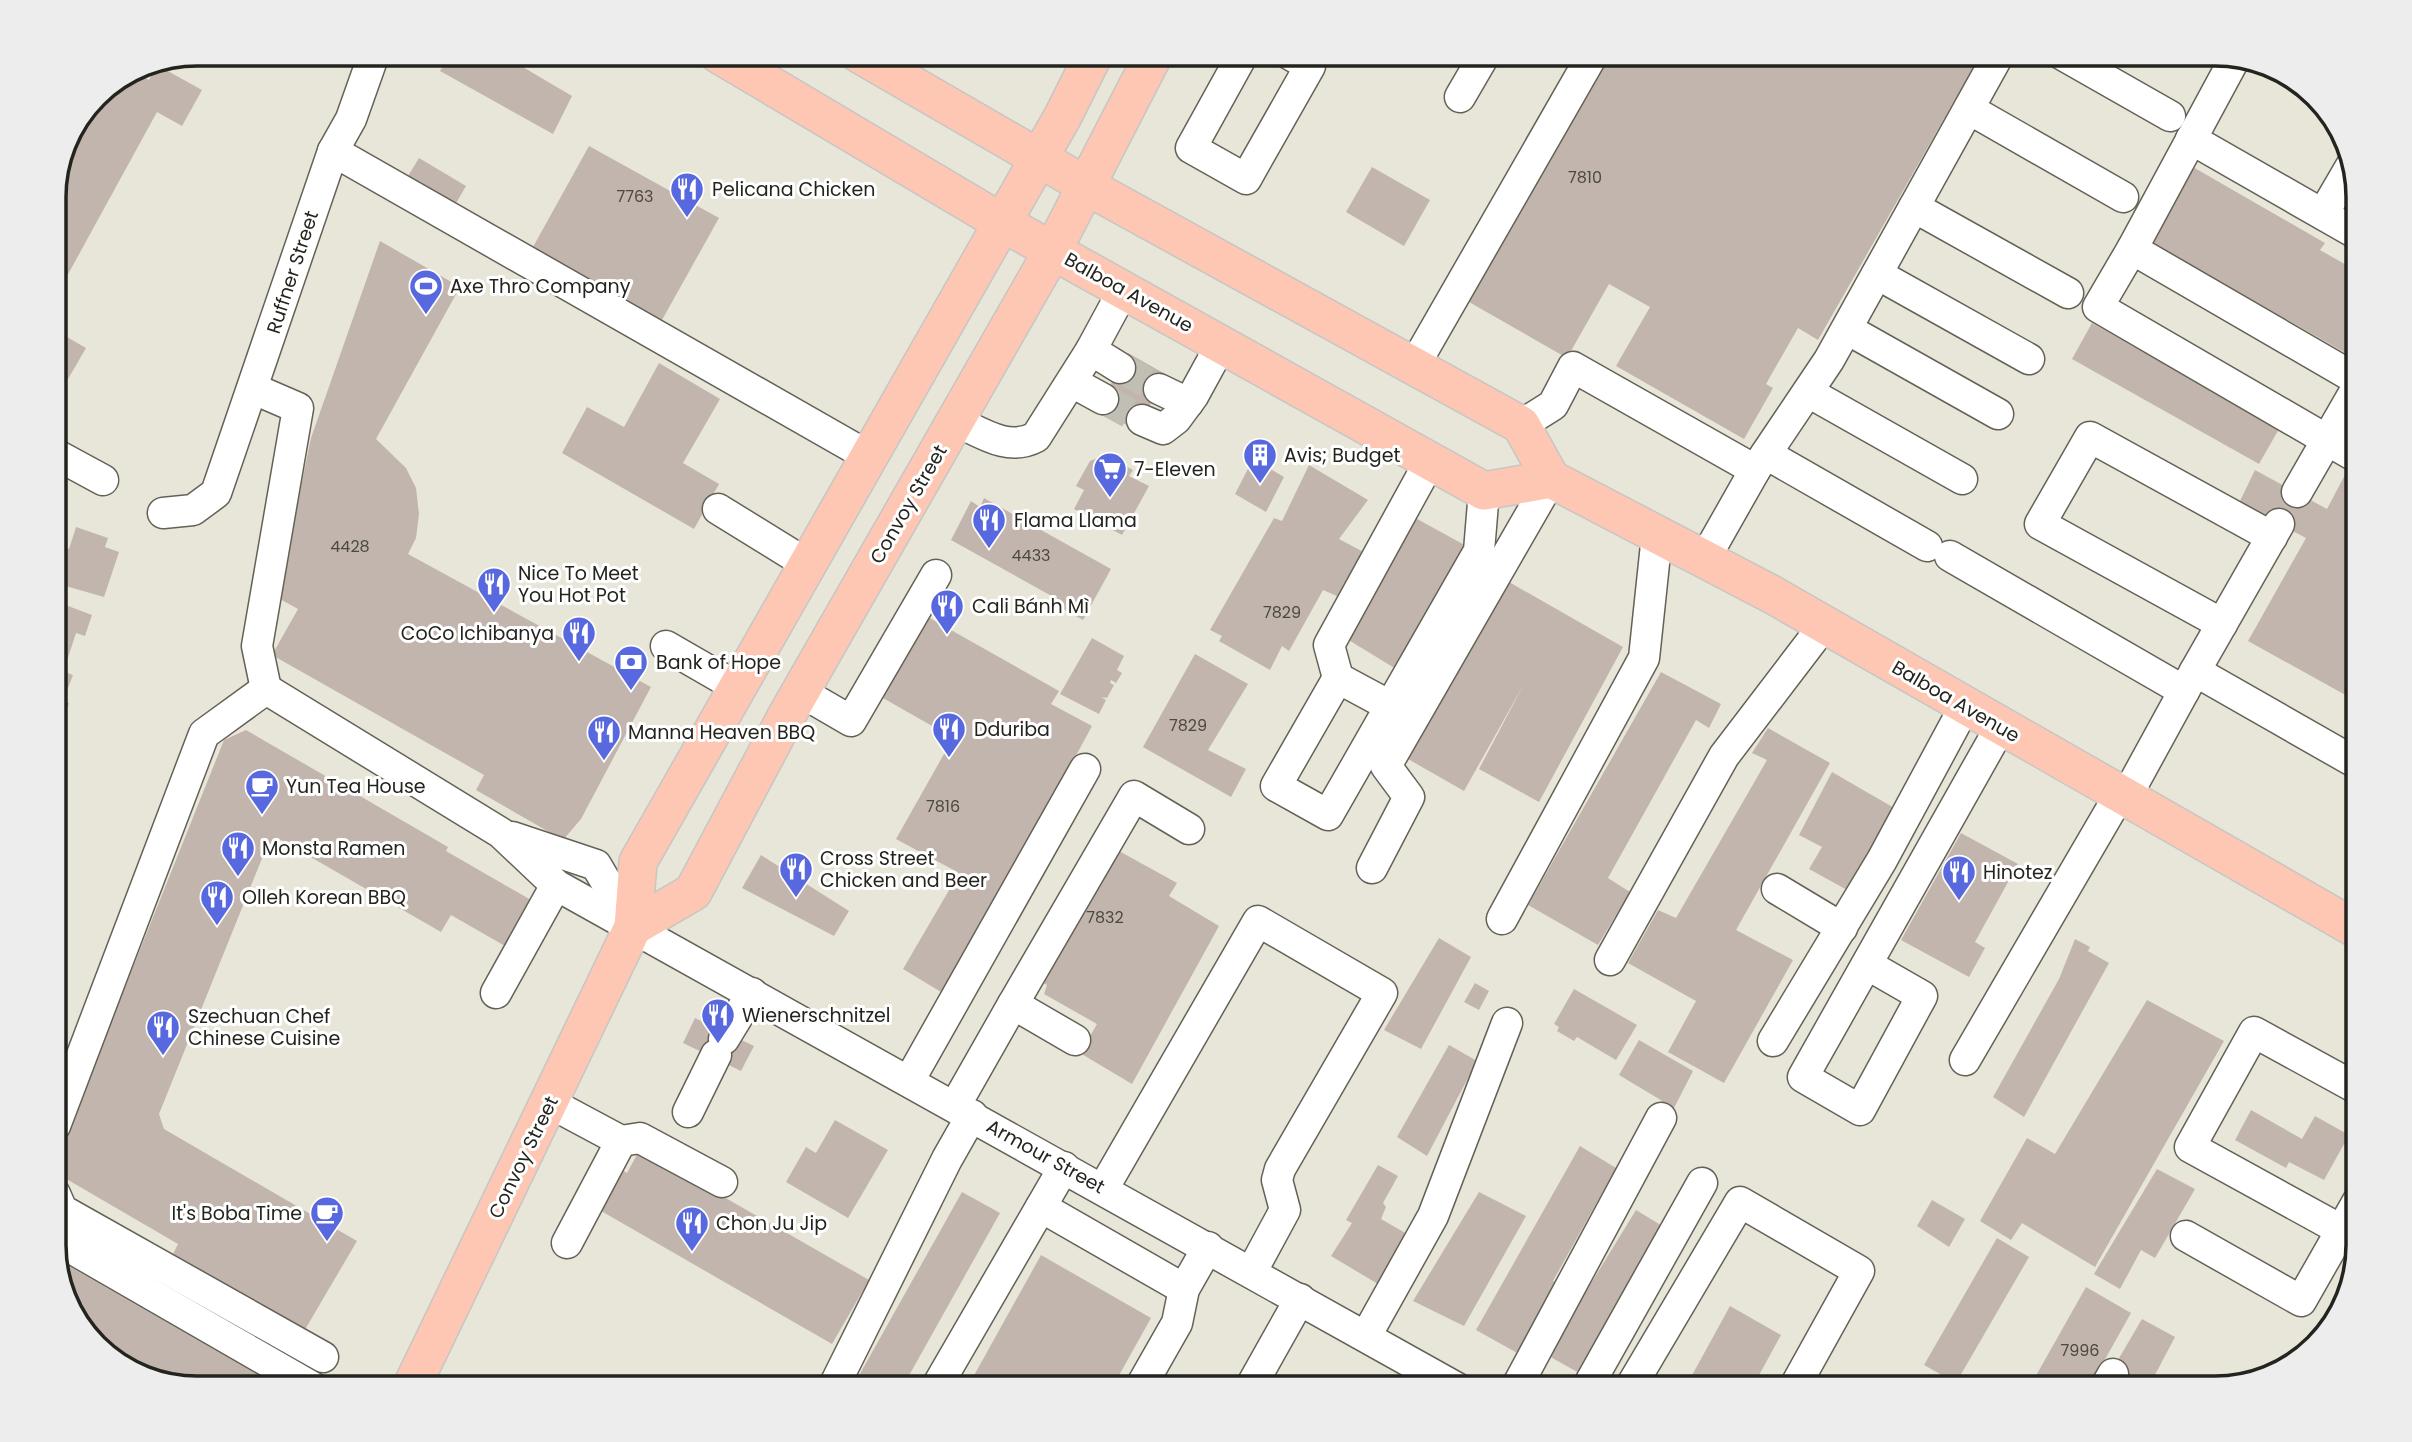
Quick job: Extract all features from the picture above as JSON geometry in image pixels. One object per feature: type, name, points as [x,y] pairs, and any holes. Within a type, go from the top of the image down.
[{"type":"main road","name":"Balboa Avenue","points":[[739,67],[1001,222],[1484,491]]},
{"type":"main road","points":[[881,67],[1088,186],[1521,425],[1551,479],[1484,491]]},
{"type":"main road","name":"Convoy Street","points":[[417,1376],[633,927],[638,862],[1039,158],[1087,67]]},
{"type":"main road","name":"Convoy Street","points":[[633,927],[692,892],[801,692],[1053,250],[1148,67]]},
{"type":"main road","name":"Balboa Avenue","points":[[1551,479],[1824,625],[2346,923]]},
{"type":"street","points":[[1236,66],[1191,148],[1246,178],[1310,66]]},
{"type":"street","points":[[1460,97],[1478,66]]},
{"type":"street","points":[[1414,366],[1586,66]]},
{"type":"street","points":[[1704,560],[1761,462],[1847,329],[1992,66]]},
{"type":"street","points":[[2082,66],[2170,116]]},
{"type":"street","name":"Ruffner Street","points":[[163,513],[193,509],[216,493],[333,150],[351,118],[369,67]]},
{"type":"street","points":[[2230,68],[2098,307],[2345,451]]},
{"type":"street","points":[[1969,109],[2123,197]]},
{"type":"street","points":[[2191,139],[2345,227]]},
{"type":"street","points":[[333,150],[868,456]]},
{"type":"street","points":[[2323,215],[2344,179]]},
{"type":"street","points":[[1914,208],[2068,293]]},
{"type":"street","points":[[2132,249],[2345,375]]},
{"type":"street","points":[[1877,274],[2029,359]]},
{"type":"street","points":[[956,421],[998,442],[1023,444],[1036,437],[1072,382],[1124,289]]},
{"type":"street","points":[[1847,329],[1998,414]]},
{"type":"street","points":[[1142,420],[1163,429],[1176,419],[1222,343]]},
{"type":"street","points":[[1091,350],[1120,368]]},
{"type":"street","points":[[1521,425],[1553,405],[1573,367],[2346,758]]},
{"type":"street","points":[[1072,382],[1103,399]]},
{"type":"street","points":[[254,388],[298,408],[257,646],[266,689],[501,833],[596,866],[633,927]]},
{"type":"street","points":[[1159,390],[1188,403]]},
{"type":"street","points":[[1808,392],[1962,480]]},
{"type":"street","points":[[2297,492],[2345,407]]},
{"type":"street","points":[[1965,1060],[2123,796],[2190,681],[2275,531],[2090,437],[2040,524],[2222,624]]},
{"type":"street","points":[[67,460],[103,480]]},
{"type":"street","points":[[1430,461],[1329,645],[1338,678],[1276,786],[1328,815],[1479,551],[1484,491]]},
{"type":"street","points":[[1372,868],[1409,797],[1387,766],[1551,479]]},
{"type":"street","points":[[718,509],[807,564]]},
{"type":"street","points":[[1502,919],[1644,658],[1657,535]]},
{"type":"street","points":[[801,692],[851,721],[936,575]]},
{"type":"street","points":[[1609,960],[1724,756],[1824,625]]},
{"type":"street","points":[[666,646],[737,687]]},
{"type":"street","points":[[1338,678],[1390,706]]},
{"type":"street","points":[[67,1094],[204,734],[266,689]]},
{"type":"street","points":[[1773,1041],[1882,860],[1965,706]]},
{"type":"street","points":[[1868,965],[1922,996],[1860,1110],[1803,1077],[2001,726]]},
{"type":"street","points":[[909,1081],[1085,769]]},
{"type":"street","points":[[839,1376],[928,1196],[1013,1004],[1134,796],[1189,829]]},
{"type":"street","name":"Armour Street","points":[[501,833],[556,885],[1436,1376]]},
{"type":"street","points":[[496,993],[556,885]]},
{"type":"street","points":[[1777,889],[1842,928]]},
{"type":"street","points":[[1103,1189],[1258,921],[1382,993],[1280,1169],[1277,1180],[1285,1201],[1285,1210],[1252,1271]]},
{"type":"street","points":[[688,1112],[720,1047],[752,993]]},
{"type":"street","points":[[1013,1004],[1075,1040]]},
{"type":"street","points":[[1366,1336],[1433,1216],[1507,1023]]},
{"type":"street","points":[[2341,1230],[2190,1147],[2254,1032],[2346,1082]]},
{"type":"street","points":[[550,1103],[621,1141],[640,1138],[722,1182]]},
{"type":"street","points":[[1522,1376],[1661,1118]]},
{"type":"street","points":[[567,1242],[621,1141]]},
{"type":"street","points":[[943,1376],[1064,1167]]},
{"type":"street","points":[[1594,1376],[1702,1183]]},
{"type":"street","points":[[1637,1376],[1740,1202],[1859,1271],[1801,1376]]},
{"type":"street","points":[[1041,1207],[1184,1289]]},
{"type":"street","points":[[67,1213],[323,1357]]},
{"type":"street","points":[[2186,1236],[2301,1301],[2346,1222]]},
{"type":"street","points":[[67,1246],[293,1376]]},
{"type":"street","points":[[1147,1376],[1177,1323],[1184,1289],[1208,1247]]},
{"type":"street","points":[[1257,1376],[1300,1298]]},
{"type":"building","points":[[1603,66],[1974,66],[1818,340],[1798,328],[1766,384],[1773,388],[1744,439],[1616,366],[1650,307],[1609,284],[1567,358],[1469,302]]},
{"type":"building","points":[[442,67],[523,67],[572,96],[553,134],[440,71]]},
{"type":"building","points":[[167,70],[202,90],[182,126],[157,112],[67,276],[67,189],[76,147],[99,111],[111,99],[140,80],[145,78],[149,80],[152,74]]},
{"type":"building","points":[[589,146],[719,218],[662,320],[533,247]]},
{"type":"building","points":[[419,158],[466,186],[455,205],[408,176]]},
{"type":"building","points":[[2186,163],[2325,243],[2320,250],[2345,264],[2345,353],[2145,239]]},
{"type":"building","points":[[1372,167],[1430,200],[1404,246],[1346,212]]},
{"type":"building","points":[[380,241],[460,287],[376,439],[406,468],[416,488],[419,514],[416,538],[408,554],[651,687],[581,819],[563,840],[476,790],[484,775],[272,655],[298,609],[278,598],[311,438]]},
{"type":"building","points":[[2092,323],[2279,429],[2259,464],[2072,359]]},
{"type":"building","points":[[67,337],[86,348],[67,378]]},
{"type":"building","points":[[1128,353],[1167,375],[1136,430],[1097,409]]},
{"type":"building","points":[[659,363],[720,399],[683,463],[719,484],[694,529],[562,453],[587,407],[624,427]]},
{"type":"building","name":"7-Eleven","points":[[1105,455],[1133,470],[1129,476],[1149,486],[1122,535],[1074,509],[1084,490],[1076,486],[1090,461]]},
{"type":"building","name":"Avis; Budget","points":[[1253,459],[1284,477],[1266,512],[1235,494]]},
{"type":"building","points":[[1309,465],[1368,500],[1339,539],[1371,556],[1346,600],[1323,590],[1289,651],[1282,646],[1270,670],[1219,641],[1222,636],[1210,630],[1274,518],[1282,521]]},
{"type":"building","points":[[2255,470],[2327,509],[2345,474],[2345,695],[2248,641],[2306,538],[2239,503]]},
{"type":"building","points":[[984,498],[1111,569],[1083,620],[1054,604],[1057,599],[951,540],[971,501],[980,507]]},
{"type":"building","points":[[1410,515],[1470,548],[1401,672],[1342,636]]},
{"type":"building","points":[[76,527],[108,538],[105,547],[119,552],[104,597],[67,586],[67,548],[69,549]]},
{"type":"building","points":[[1509,582],[1623,647],[1539,802],[1479,769],[1524,684],[1464,791],[1408,759]]},
{"type":"building","points":[[67,606],[92,615],[85,636],[76,633],[67,661]]},
{"type":"building","points":[[919,612],[1059,691],[1051,704],[1092,726],[946,995],[903,969],[959,873],[896,839],[953,738],[876,694]]},
{"type":"building","points":[[1092,638],[1124,656],[1117,670],[1122,673],[1116,683],[1111,680],[1110,683],[1114,685],[1107,698],[1101,697],[1106,700],[1099,714],[1060,694]]},
{"type":"building","points":[[1195,654],[1248,684],[1208,750],[1246,769],[1231,797],[1143,747]]},
{"type":"building","points":[[1661,672],[1721,704],[1709,728],[1696,720],[1608,878],[1630,892],[1598,945],[1528,905]]},
{"type":"building","points":[[67,673],[73,675],[67,691]]},
{"type":"building","points":[[1768,728],[1830,763],[1736,930],[1793,960],[1724,1083],[1668,1052],[1696,1001],[1628,963],[1658,910],[1676,918],[1767,760],[1752,753]]},
{"type":"building","points":[[246,730],[448,847],[446,851],[531,900],[505,946],[451,915],[441,932],[281,840],[267,846],[159,1114],[164,1129],[357,1241],[303,1333],[173,1254],[178,1244],[67,1179],[67,1132],[224,740]]},
{"type":"building","points":[[1832,772],[1896,809],[1849,891],[1809,869],[1822,847],[1799,835]]},
{"type":"building","name":"Hinotez","points":[[1961,833],[2018,864],[1975,942],[1985,948],[1969,977],[1901,940]]},
{"type":"building","points":[[1110,846],[1177,883],[1169,896],[1219,926],[1132,1084],[1080,1053],[1097,1024],[1044,994],[1047,985],[1038,980]]},
{"type":"building","name":"Cross Street Chicken and Beer","points":[[761,855],[849,911],[834,936],[742,888]]},
{"type":"building","points":[[1439,938],[1471,957],[1421,1049],[1384,1030]]},
{"type":"building","points":[[2075,939],[2090,947],[2088,951],[2109,963],[2024,1117],[1993,1097],[2059,979]]},
{"type":"building","points":[[1475,983],[1489,991],[1479,1010],[1464,1002]]},
{"type":"building","points":[[1574,989],[1637,1025],[1616,1060],[1577,1037],[1574,1041],[1557,1031],[1559,1027],[1554,1024]]},
{"type":"building","points":[[2147,1000],[2224,1041],[2095,1267],[2022,1223],[2011,1240],[1980,1221],[2027,1138],[2055,1154]]},
{"type":"building","name":"Wienerschnitzel","points":[[695,1018],[754,1046],[741,1071],[683,1043]]},
{"type":"building","points":[[1639,1040],[1693,1071],[1674,1108],[1619,1075]]},
{"type":"building","points":[[1449,1045],[1477,1061],[1427,1156],[1397,1137]]},
{"type":"building","points":[[2251,1110],[2302,1139],[2315,1116],[2346,1133],[2346,1141],[2324,1180],[2289,1162],[2286,1168],[2235,1140]]},
{"type":"building","points":[[835,1120],[888,1150],[848,1218],[786,1182],[806,1147],[816,1153]]},
{"type":"building","points":[[1580,1146],[1616,1168],[1553,1281],[1560,1286],[1519,1354],[1476,1330]]},
{"type":"building","points":[[640,1149],[869,1280],[832,1344],[596,1208],[619,1168],[627,1173]]},
{"type":"building","points":[[1378,1165],[1398,1176],[1383,1203],[1386,1207],[1381,1219],[1407,1234],[1378,1284],[1331,1256],[1352,1223],[1346,1220]]},
{"type":"building","points":[[2157,1169],[2195,1189],[2155,1258],[2141,1250],[2120,1289],[2094,1274]]},
{"type":"building","points":[[962,1192],[1000,1213],[909,1376],[859,1376]]},
{"type":"building","points":[[1479,1192],[1526,1216],[1464,1326],[1413,1301]]},
{"type":"building","points":[[1932,1200],[1965,1219],[1949,1247],[1917,1226]]},
{"type":"building","points":[[1636,1210],[1669,1230],[1589,1376],[1547,1355]]},
{"type":"building","points":[[1997,1238],[2029,1257],[1960,1376],[1944,1376],[1924,1365]]},
{"type":"building","points":[[1041,1255],[1151,1318],[1119,1376],[974,1376]]},
{"type":"building","points":[[69,1266],[260,1376],[180,1374],[147,1366],[132,1358],[105,1337],[89,1317],[73,1287]]},
{"type":"building","points":[[2086,1287],[2131,1313],[2096,1376],[2036,1376]]},
{"type":"building","points":[[1730,1306],[1781,1335],[1759,1376],[1692,1376]]},
{"type":"building","points":[[2142,1319],[2175,1337],[2154,1376],[2126,1376],[2128,1373],[2115,1365]]},
{"type":"tunnel","points":[[1120,368],[1159,389]]},
{"type":"tunnel","points":[[1103,399],[1142,420]]},
{"type":"place","name":"Pelicana Chicken","points":[[687,219]]},
{"type":"place","name":"Axe Thro Company","points":[[426,316]]},
{"type":"place","name":"Avis; Budget","points":[[1260,485]]},
{"type":"place","name":"7-Eleven","points":[[1110,499]]},
{"type":"place","name":"Flama Llama","points":[[989,550]]},
{"type":"place","name":"Nice To Meet You Hot Pot","points":[[494,614]]},
{"type":"place","name":"Cali Bánh Mì","points":[[947,636]]},
{"type":"place","name":"CoCo Ichibanya","points":[[579,663]]},
{"type":"place","name":"Bank of Hope","points":[[631,692]]},
{"type":"place","name":"Dduriba","points":[[949,759]]},
{"type":"place","name":"Manna Heaven BBQ","points":[[604,762]]},
{"type":"place","name":"Yun Tea House","points":[[262,816]]},
{"type":"place","name":"Monsta Ramen","points":[[238,878]]},
{"type":"place","name":"Cross Street Chicken and Beer","points":[[796,899]]},
{"type":"place","name":"Hinotez","points":[[1959,902]]},
{"type":"place","name":"Olleh Korean BBQ","points":[[217,927]]},
{"type":"place","name":"Wienerschnitzel","points":[[718,1045]]},
{"type":"place","name":"Szechuan Chef Chinese Cuisine","points":[[163,1057]]},
{"type":"place","name":"It's Boba Time","points":[[327,1243]]},
{"type":"place","name":"Chon Ju Jip","points":[[692,1253]]}]
